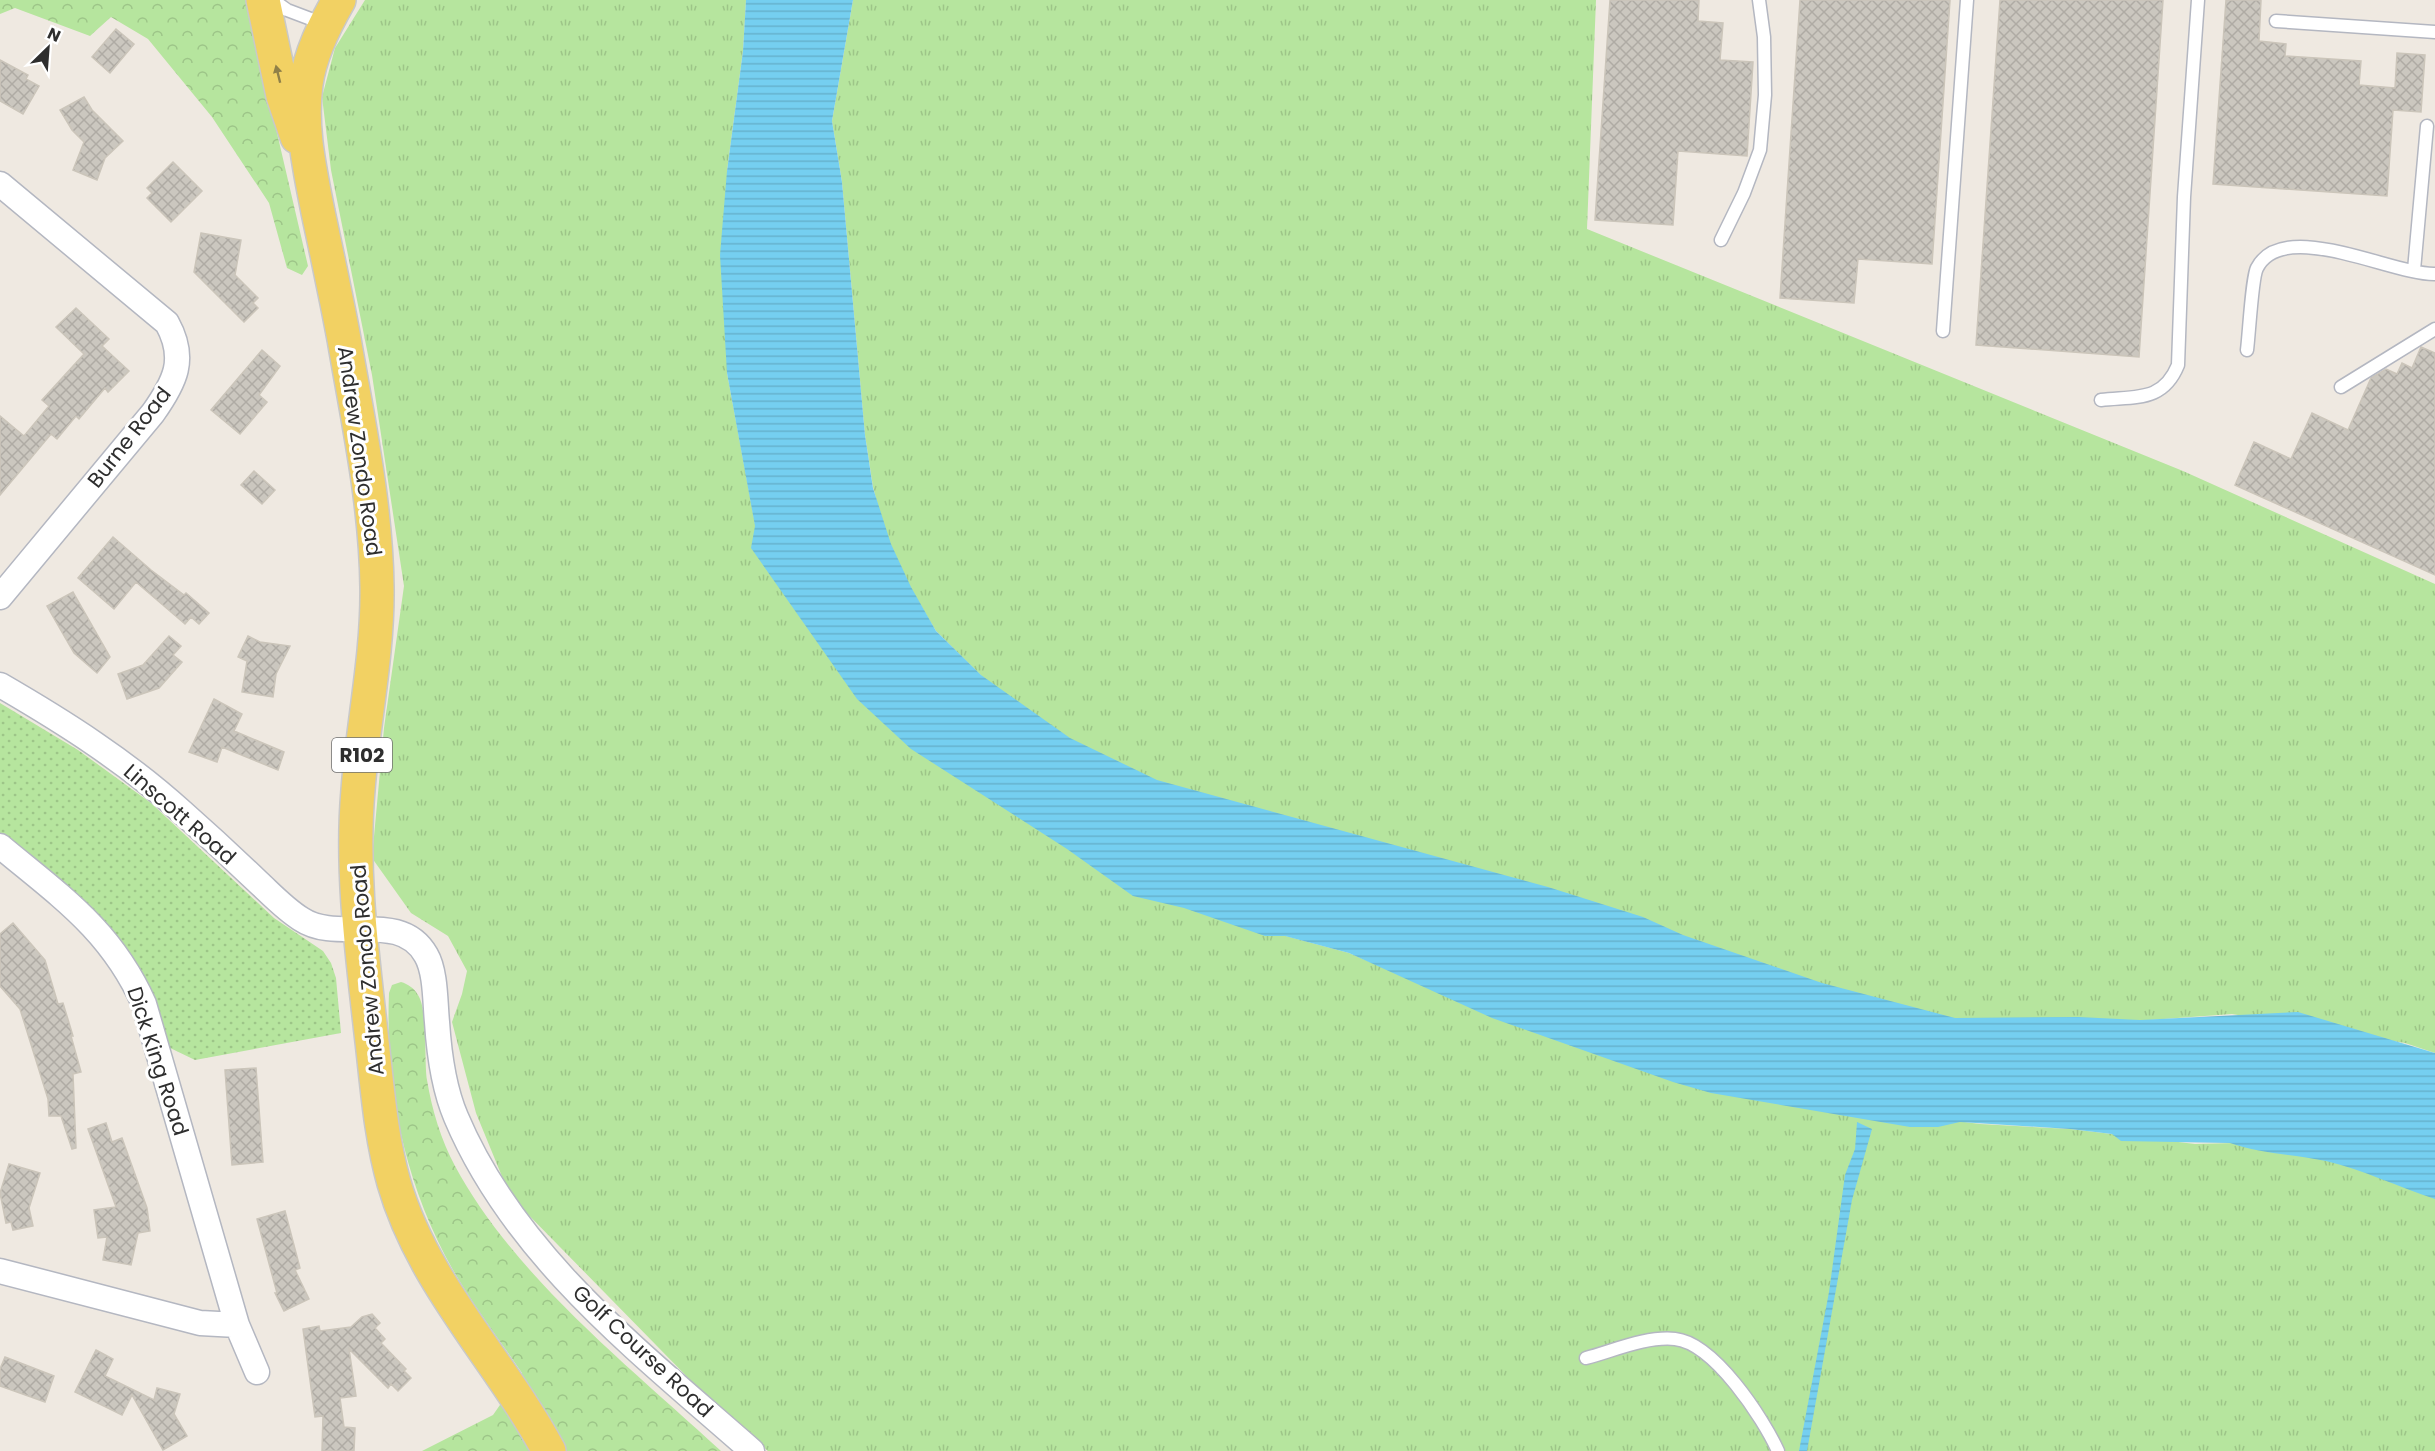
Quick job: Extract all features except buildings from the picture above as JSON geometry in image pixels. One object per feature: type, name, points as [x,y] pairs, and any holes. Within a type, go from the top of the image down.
[{"type":"main road","points":[[263,0],[283,96],[292,124],[305,148]]},
{"type":"main road","name":"Andrew Zondo Road","points":[[332,12],[314,52],[306,83],[305,148],[345,346],[368,476],[376,546],[376,620],[357,793],[356,851],[359,929],[384,1135],[394,1185],[436,1280],[549,1451]]},
{"type":"street","name":"Burne Road","points":[[0,184],[167,323],[176,338],[178,354],[176,376],[167,394],[0,597]]},
{"type":"street","name":"Linscott Road","points":[[0,685],[65,723],[129,768],[180,810],[302,920],[329,929],[359,929]]},
{"type":"street","name":"Dick King Road","points":[[1,848],[90,921],[116,953],[132,978],[144,1004],[237,1325],[257,1372]]},
{"type":"street","name":"Golf Course Road","points":[[359,929],[391,929],[412,940],[427,956],[434,990],[444,1073],[454,1113],[473,1155],[503,1206],[546,1258],[613,1330],[752,1451]]},
{"type":"street","points":[[0,1271],[200,1323],[237,1325]]},
{"type":"lane","points":[[273,0],[287,10],[332,12]]},
{"type":"lane","points":[[1721,240],[1744,193],[1760,150],[1765,95],[1764,37],[1759,0]]},
{"type":"lane","points":[[1943,330],[1966,0]]},
{"type":"lane","points":[[2102,400],[2156,393],[2169,383],[2178,365],[2184,197],[2198,0]]},
{"type":"lane","points":[[2276,21],[2435,33]]},
{"type":"lane","points":[[2414,270],[2427,126]]},
{"type":"lane","points":[[2247,350],[2257,268],[2271,253],[2289,247],[2319,248],[2435,274]]},
{"type":"lane","points":[[2341,387],[2435,329]]},
{"type":"lane","points":[[1586,1358],[1657,1340],[1676,1339],[1697,1348],[1728,1376],[1768,1430],[1778,1451]]},
{"type":"green space","points":[[0,0],[246,0],[308,266],[302,275],[287,268],[269,203],[212,117],[148,39],[111,17],[90,36],[15,8],[0,14]]},
{"type":"green space","points":[[365,0],[746,0],[743,51],[727,171],[727,373],[758,540],[1237,923],[1349,953],[1447,995],[1773,1097],[1980,1124],[2070,1129],[2195,1144],[2234,1143],[2308,1151],[2435,1192],[2435,1451],[768,1451],[704,1394],[510,1196],[476,1113],[452,1022],[467,971],[448,936],[411,913],[372,858],[384,728],[404,586],[372,375],[331,170],[322,97],[335,48]]},
{"type":"green space","points":[[853,0],[1596,0],[1587,229],[2183,471],[2435,584],[2435,1053],[2405,1043],[2232,1014],[2136,1021],[1932,1024],[1357,851],[1097,761],[1011,705],[936,631],[891,555],[873,487],[865,435],[842,182],[832,121]]},
{"type":"green space","points":[[0,703],[78,750],[151,803],[274,918],[323,951],[331,963],[336,978],[341,1033],[195,1060],[166,1046],[82,903],[0,834]]},
{"type":"green space","points":[[401,982],[413,988],[421,1002],[427,1080],[441,1135],[455,1166],[480,1206],[509,1245],[576,1318],[721,1451],[422,1451],[493,1415],[522,1373],[453,1270],[436,1238],[411,1171],[395,1101],[389,1029],[389,993],[392,985]]},
{"type":"water","points":[[746,0],[853,0],[832,121],[842,182],[865,435],[873,488],[891,544],[911,587],[936,631],[981,675],[1070,738],[1157,780],[1548,887],[1643,917],[1683,935],[1822,983],[1955,1018],[2078,1017],[2140,1020],[2298,1012],[2435,1053],[2435,1199],[2340,1165],[2230,1143],[2121,1141],[2112,1134],[2070,1129],[1960,1122],[1938,1127],[1910,1127],[1711,1093],[1673,1082],[1492,1018],[1349,953],[1285,936],[1265,936],[1184,908],[1133,896],[1067,849],[911,749],[857,699],[751,548],[755,526],[727,373],[720,255],[727,171],[743,51]]},
{"type":"water","points":[[1857,1122],[1872,1129],[1852,1200],[1807,1451],[1799,1451],[1829,1292],[1845,1175],[1855,1149]]}]
